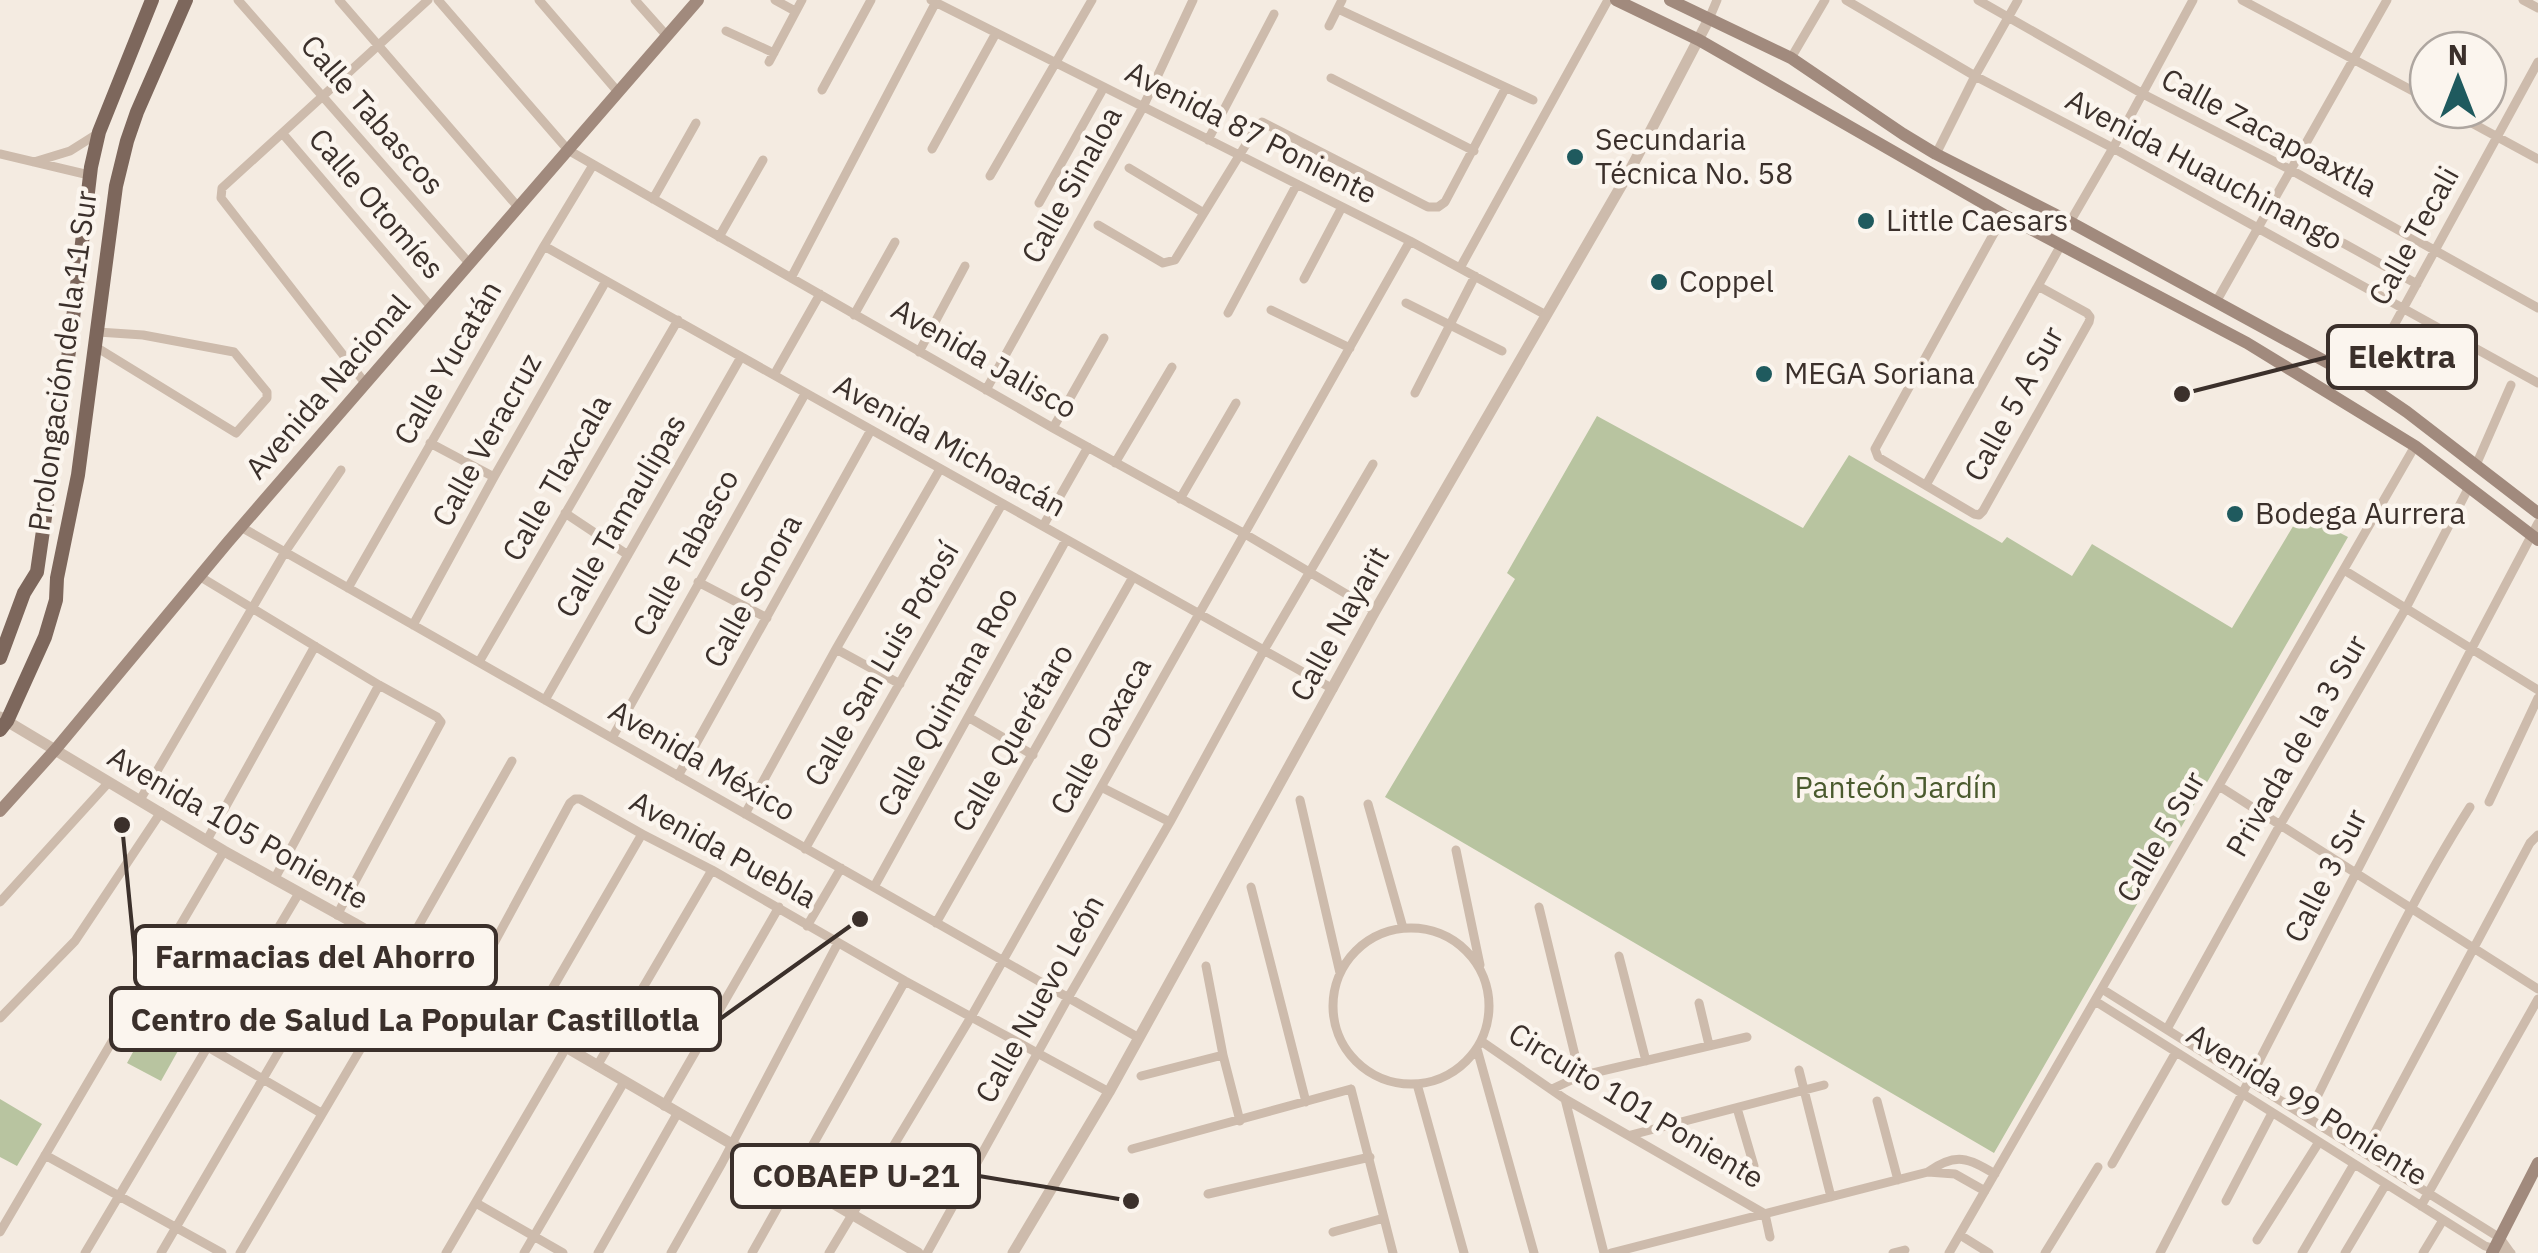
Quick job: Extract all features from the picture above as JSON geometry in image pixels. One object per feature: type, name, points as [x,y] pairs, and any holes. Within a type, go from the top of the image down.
[{"type":"main road","name":"Prolongación de la 11 Sur","points":[[0,658],[24,593],[37,572],[70,344],[89,176],[99,132],[152,0]]},
{"type":"main road","name":"Prolongación de la 11 Sur","points":[[2,723],[45,637],[56,600],[78,475],[116,186],[127,142],[186,0]]},
{"type":"main road","name":"Avenida Nacional","points":[[0,811],[240,527],[698,0]]},
{"type":"main road","points":[[1616,0],[1699,40],[2004,214],[2246,343],[2415,446],[2536,533]]},
{"type":"main road","points":[[1670,0],[1791,58],[1936,154],[2070,222],[2363,382],[2538,514]]},
{"type":"main road","points":[[2495,1246],[2538,1164]]},
{"type":"street","name":"Calle Tabascos","points":[[238,0],[469,263]]},
{"type":"street","points":[[338,0],[518,207]]},
{"type":"street","points":[[365,382],[222,198],[222,188],[428,0]]},
{"type":"street","name":"Avenida Jalisco","points":[[438,0],[568,150],[1375,611]]},
{"type":"street","points":[[538,0],[618,92]]},
{"type":"street","points":[[636,0],[667,36]]},
{"type":"street","points":[[775,0],[795,12]]},
{"type":"street","points":[[726,31],[771,58],[802,0]]},
{"type":"street","points":[[822,90],[871,0]]},
{"type":"street","points":[[990,176],[1092,0]]},
{"type":"street","name":"Calle Sinaloa","points":[[986,390],[1143,107],[1193,0]]},
{"type":"street","points":[[1460,268],[1608,0]]},
{"type":"street","points":[[1709,19],[1717,0]]},
{"type":"street","points":[[1791,58],[1825,0]]},
{"type":"street","name":"Avenida Huauchinango","points":[[1846,0],[1975,76],[2114,148],[2538,383]]},
{"type":"street","name":"Calle Zacapoaxtla","points":[[1978,0],[2538,308]]},
{"type":"street","points":[[1936,154],[2018,0]]},
{"type":"street","points":[[2070,222],[2193,0]]},
{"type":"street","points":[[2242,0],[2408,88]]},
{"type":"street","points":[[2216,302],[2387,0]]},
{"type":"street","points":[[2523,0],[2538,8]]},
{"type":"street","points":[[791,278],[934,1]]},
{"type":"street","name":"Avenida 87 Poniente","points":[[934,1],[1410,241],[1546,315]]},
{"type":"street","points":[[1329,26],[1340,4],[1533,100]]},
{"type":"street","points":[[1208,140],[1274,14]]},
{"type":"street","name":"Calle Nayarit","points":[[1014,1253],[1110,1092],[1375,611],[1628,174],[1709,19]]},
{"type":"street","points":[[932,148],[996,32]]},
{"type":"street","name":"Calle Tecali","points":[[2363,382],[2538,62]]},
{"type":"street","points":[[1331,78],[1474,151]]},
{"type":"street","points":[[1038,203],[1104,87]]},
{"type":"street","points":[[1098,225],[1164,263],[1176,260],[1262,122],[1438,208],[1445,202],[1506,89]]},
{"type":"street","points":[[653,199],[696,124]]},
{"type":"street","points":[[2484,130],[2538,160]]},
{"type":"street","points":[[32,162],[70,151],[99,132]]},
{"type":"street","name":"Calle Otomíes","points":[[282,134],[431,307]]},
{"type":"street","points":[[0,154],[89,176]]},
{"type":"street","points":[[719,236],[763,160]]},
{"type":"street","name":"Calle Yucatán","points":[[348,588],[593,165]]},
{"type":"street","points":[[1129,168],[1204,213]]},
{"type":"street","points":[[1228,314],[1297,184]]},
{"type":"street","points":[[1304,278],[1342,207]]},
{"type":"street","points":[[2004,214],[1875,448],[1878,457],[1926,484],[2061,245]]},
{"type":"street","name":"Calle Oaxaca","points":[[829,1253],[971,1017],[1410,241]]},
{"type":"street","points":[[854,314],[895,242]]},
{"type":"street","points":[[2344,243],[2417,284]]},
{"type":"street","name":"Avenida Michoacán","points":[[544,246],[1332,689]]},
{"type":"street","points":[[919,352],[964,266]]},
{"type":"street","points":[[1415,393],[1476,276]]},
{"type":"street","name":"Calle Veracruz","points":[[413,625],[606,280]]},
{"type":"street","name":"Calle 5 A Sur","points":[[1926,484],[1979,514],[2090,318],[2088,313],[2038,286]]},
{"type":"street","points":[[774,375],[820,294]]},
{"type":"street","points":[[1406,304],[1502,351]]},
{"type":"street","points":[[1270,310],[1350,348]]},
{"type":"street","name":"Calle Tlaxcala","points":[[478,662],[678,320]]},
{"type":"street","points":[[143,334],[234,352],[268,395],[236,433],[120,362],[97,340],[143,334]]},
{"type":"street","points":[[1053,428],[1104,338]]},
{"type":"street","name":"Calle Tamaulipas","points":[[545,700],[741,357]]},
{"type":"street","points":[[1115,463],[1172,367]]},
{"type":"street","points":[[2476,465],[2511,384]]},
{"type":"street","name":"Calle Tabasco","points":[[612,738],[806,394]]},
{"type":"street","points":[[1180,499],[1236,403]]},
{"type":"street","name":"Calle Sonora","points":[[678,776],[872,430]]},
{"type":"street","points":[[430,444],[494,477]]},
{"type":"street","name":"Calle 5 Sur","points":[[1949,1253],[2415,446]]},
{"type":"street","points":[[1043,526],[1088,447]]},
{"type":"street","name":"Calle Nuevo León","points":[[927,1253],[1308,572],[1373,464]]},
{"type":"street","points":[[745,814],[940,469]]},
{"type":"street","points":[[140,800],[285,552],[341,470]]},
{"type":"street","name":"Privada de la 3 Sur","points":[[2166,1029],[2406,608],[2469,487]]},
{"type":"street","name":"Calle San Luis Potosí","points":[[806,848],[1002,504]]},
{"type":"street","points":[[565,513],[628,556]]},
{"type":"street","name":"Avenida México","points":[[240,527],[1139,1038]]},
{"type":"street","name":"Calle 3 Sur","points":[[2160,1253],[2472,648],[2536,533]]},
{"type":"street","name":"Calle Quintana Roo","points":[[874,888],[1066,540]]},
{"type":"street","points":[[2344,570],[2538,690]]},
{"type":"street","points":[[199,576],[379,685],[438,716],[441,722],[337,915]]},
{"type":"street","name":"Calle Querétaro","points":[[936,923],[1133,577]]},
{"type":"street","points":[[698,582],[766,618]]},
{"type":"street","points":[[207,840],[315,646]]},
{"type":"street","points":[[836,650],[900,684]]},
{"type":"street","points":[[274,878],[379,685]]},
{"type":"street","points":[[2489,802],[2538,698]]},
{"type":"street","points":[[968,718],[1033,755]]},
{"type":"street","name":"Avenida 105 Poniente","points":[[2,723],[55,750],[910,1251]]},
{"type":"street","points":[[240,1253],[408,956],[512,761]]},
{"type":"street","points":[[0,902],[109,782]]},
{"type":"street","points":[[1101,786],[1170,822]]},
{"type":"street","points":[[2219,786],[2538,989]]},
{"type":"street","name":"Avenida Puebla","points":[[468,991],[570,802],[580,799],[1110,1092]]},
{"type":"street","points":[[1300,800],[1340,973]]},
{"type":"street","points":[[1368,804],[1403,928]]},
{"type":"street","points":[[2307,1117],[2411,908],[2470,807]]},
{"type":"street","points":[[0,1018],[76,941],[160,812]]},
{"type":"street","points":[[530,1027],[642,834]]},
{"type":"street","points":[[2364,1152],[2530,843],[2538,835]]},
{"type":"street","points":[[1456,850],[1488,989],[1490,1007],[1479,1045],[1468,1060],[1445,1076],[1417,1084],[1390,1082],[1366,1070],[1340,1040],[1332,1001],[1340,973],[1364,943],[1389,931],[1422,929],[1440,934],[1457,943],[1482,972]]},
{"type":"street","points":[[0,1232],[224,851]]},
{"type":"street","points":[[807,926],[840,868]]},
{"type":"street","points":[[597,1066],[712,870]]},
{"type":"street","points":[[1250,887],[1306,1102]]},
{"type":"street","points":[[85,1253],[299,893]]},
{"type":"street","points":[[664,1106],[779,907]]},
{"type":"street","points":[[1539,908],[1580,1076]]},
{"type":"street","points":[[161,1253],[354,924]]},
{"type":"street","points":[[670,1253],[732,1146],[838,943]]},
{"type":"street","points":[[1618,956],[1646,1061]]},
{"type":"street","points":[[1206,966],[1240,1121]]},
{"type":"street","points":[[752,1253],[904,981]]},
{"type":"street","name":"Avenida 99 Poniente","points":[[2102,988],[2428,1193],[2495,1246]]},
{"type":"street","points":[[2420,1206],[2538,1000]]},
{"type":"street","name":"Avenida 99 Poniente","points":[[2095,1001],[2485,1246],[2495,1246]]},
{"type":"street","points":[[1699,1003],[1709,1046]]},
{"type":"street","points":[[1552,1089],[1580,1076],[1748,1037]]},
{"type":"street","points":[[1479,1045],[1534,1253]]},
{"type":"street","name":"Circuito 101 Poniente","points":[[1479,1045],[1765,1214]]},
{"type":"street","points":[[208,1047],[321,1113]]},
{"type":"street","points":[[446,1253],[566,1048]]},
{"type":"street","points":[[2112,1164],[2176,1052]]},
{"type":"street","points":[[1141,1076],[1223,1055]]},
{"type":"street","points":[[1132,1150],[1351,1088],[1366,1070]]},
{"type":"street","points":[[1799,1070],[1831,1197]]},
{"type":"street","points":[[524,1253],[624,1082]]},
{"type":"street","points":[[1417,1084],[1464,1253]]},
{"type":"street","points":[[1631,1135],[1824,1085]]},
{"type":"street","points":[[1351,1088],[1393,1253]]},
{"type":"street","points":[[1565,1099],[1608,1253]]},
{"type":"street","points":[[1876,1101],[1898,1180]]},
{"type":"street","points":[[1737,1108],[1754,1166]]},
{"type":"street","points":[[2226,1201],[2272,1112]]},
{"type":"street","points":[[598,1253],[678,1114]]},
{"type":"street","points":[[2257,1240],[2319,1142]]},
{"type":"street","points":[[45,1155],[222,1253]]},
{"type":"street","points":[[1208,1194],[1370,1158]]},
{"type":"street","name":"Circuito 101 Poniente","points":[[1608,1253],[1928,1172],[1962,1158],[1995,1174]]},
{"type":"street","points":[[2302,1253],[2354,1164]]},
{"type":"street","points":[[2045,1253],[2098,1167]]},
{"type":"street","points":[[1928,1172],[1954,1174],[1985,1192]]},
{"type":"street","points":[[2345,1253],[2386,1184]]},
{"type":"street","points":[[476,1202],[564,1253]]},
{"type":"street","points":[[1765,1214],[1770,1237]]},
{"type":"street","points":[[1333,1232],[1384,1218]]},
{"type":"street","points":[[2423,1253],[2443,1220]]},
{"type":"street","points":[[1960,1235],[1989,1253]]},
{"type":"street","points":[[2495,1246],[2510,1253]]},
{"type":"street","points":[[1893,1253],[1905,1250]]},
{"type":"green space","name":"Panteón Jardín","points":[[1597,416],[1803,528],[1849,455],[2002,543],[2007,537],[2072,576],[2092,544],[2232,628],[2301,513],[2348,537],[1994,1153],[1385,797],[1515,579],[1507,573]]},
{"type":"green space","points":[[145,1030],[179,1049],[161,1081],[127,1063]]},
{"type":"green space","points":[[0,1099],[42,1124],[17,1166],[0,1157]]},
{"type":"place","name":"Secundaria Técnica No. 58","points":[[1575,157]]},
{"type":"place","name":"Little Caesars","points":[[1866,221]]},
{"type":"place","name":"Coppel","points":[[1659,282]]},
{"type":"place","name":"MEGA Soriana","points":[[1764,374]]},
{"type":"place","name":"Elektra","points":[[2182,394]]},
{"type":"place","name":"Bodega Aurrera","points":[[2235,514]]},
{"type":"place","name":"Farmacias del Ahorro","points":[[122,825]]},
{"type":"place","name":"Centro de Salud La Popular Castillotla","points":[[860,919]]},
{"type":"place","name":"COBAEP U-21","points":[[1131,1201]]}]
